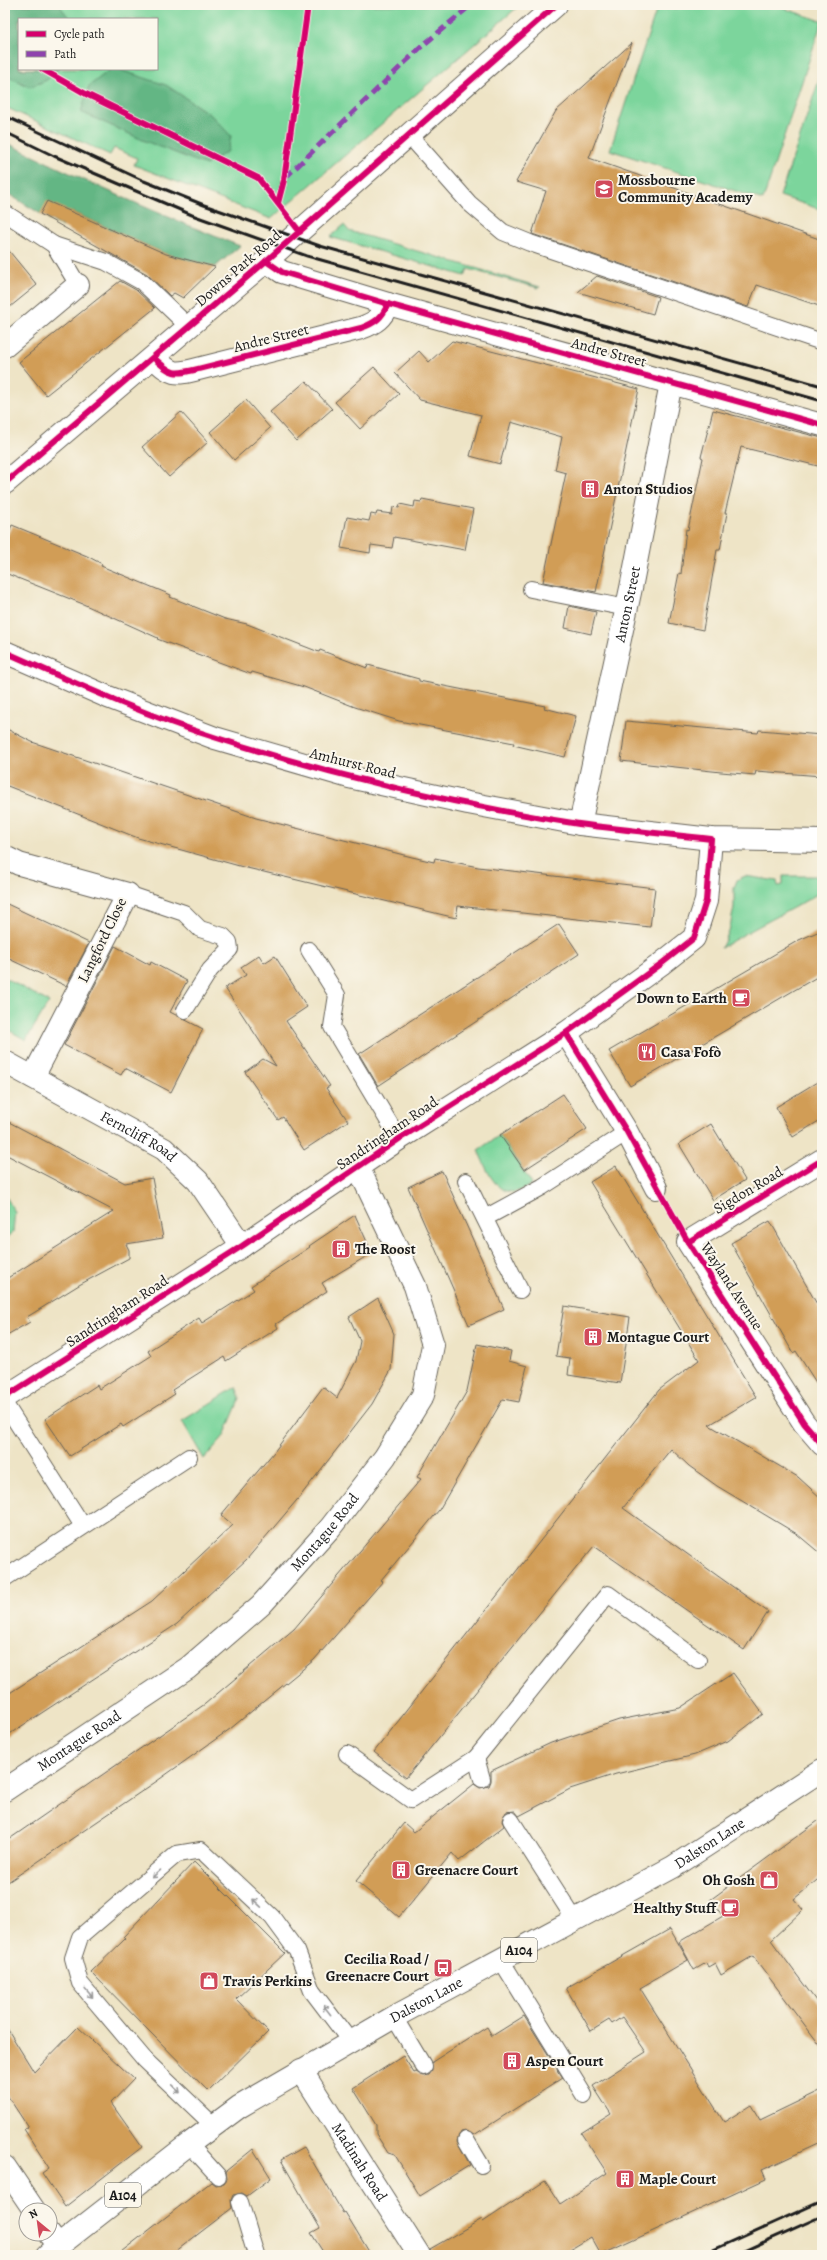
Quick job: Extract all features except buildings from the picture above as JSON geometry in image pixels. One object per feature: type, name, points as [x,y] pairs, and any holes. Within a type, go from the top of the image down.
[{"type":"street","name":"Downs Park Road","points":[[5,483],[154,358],[266,261],[556,5]]},
{"type":"street","name":"Andre Street","points":[[266,261],[282,272],[388,304],[822,425]]},
{"type":"street","points":[[5,346],[78,285]]},
{"type":"street","name":"Andre Street","points":[[154,358],[170,373],[177,374],[361,328],[375,323],[384,314],[388,304]]},
{"type":"street","name":"Anton Street","points":[[580,824],[626,608],[671,383]]},
{"type":"street","name":"Amhurst Road","points":[[5,652],[108,697],[215,738],[350,777],[468,803],[580,824],[711,839],[822,841]]},
{"type":"street","name":"Sandringham Road","points":[[5,1397],[242,1246],[399,1139],[566,1033],[661,964],[694,938],[706,901],[711,839]]},
{"type":"street","name":"Langford Close","points":[[5,857],[19,864],[128,894],[33,1077]]},
{"type":"street","points":[[566,1033],[626,1132],[656,1188]]},
{"type":"street","name":"Ferncliff Road","points":[[5,1062],[164,1149],[198,1181],[242,1246]]},
{"type":"street","name":"Sigdon Road","points":[[688,1242],[822,1160]]},
{"type":"street","name":"Montague Road","points":[[5,1790],[188,1668],[261,1605],[330,1528],[385,1458],[423,1395],[433,1345],[415,1286],[358,1167]]},
{"type":"street","name":"Wayland Avenue","points":[[688,1242],[804,1423],[822,1444]]},
{"type":"street","name":"Dalston Lane","points":[[51,2245],[213,2125],[301,2070],[350,2041],[673,1867],[822,1770]]},
{"type":"street","name":"Madinah Road","points":[[301,2070],[418,2255]]},
{"type":"street","points":[[5,2167],[29,2202]]},
{"type":"lane","points":[[409,135],[469,203],[503,232],[530,243],[822,342]]},
{"type":"lane","points":[[5,213],[54,245],[106,262],[142,282],[189,327]]},
{"type":"lane","points":[[54,245],[78,285]]},
{"type":"lane","points":[[531,590],[626,608]]},
{"type":"lane","points":[[128,894],[184,913],[200,929],[223,936],[229,942],[230,949],[210,970],[185,1010]]},
{"type":"lane","points":[[309,950],[337,996],[332,1027],[399,1139]]},
{"type":"lane","points":[[485,1218],[542,1187],[626,1132]]},
{"type":"lane","points":[[466,1181],[520,1290]]},
{"type":"lane","points":[[5,1404],[83,1526]]},
{"type":"lane","points":[[5,1578],[189,1457]]},
{"type":"lane","points":[[348,1754],[411,1800],[476,1758],[608,1594],[698,1660]]},
{"type":"lane","points":[[476,1758],[482,1779]]},
{"type":"lane","points":[[511,1820],[575,1920]]},
{"type":"lane","points":[[213,2125],[145,2060],[80,1983],[73,1958],[80,1937],[177,1854],[201,1850],[272,1917],[297,1951],[312,1991],[350,2041]]},
{"type":"lane","points":[[501,1960],[584,2095]]},
{"type":"lane","points":[[394,2017],[424,2067]]},
{"type":"lane","points":[[466,2140],[481,2165]]},
{"type":"lane","points":[[189,2144],[218,2176]]},
{"type":"lane","points":[[240,2202],[256,2255]]},
{"type":"green space","points":[[5,5],[520,5],[271,219],[134,165],[137,158],[114,148],[110,155],[5,107]]},
{"type":"green space","points":[[5,5],[59,5],[69,18],[18,18],[18,70],[57,70],[47,80],[30,87],[5,75]]},
{"type":"green space","points":[[658,5],[676,9],[681,5],[774,5],[822,21],[763,200],[610,150]]},
{"type":"green space","points":[[110,70],[120,70],[166,85],[211,115],[231,136],[228,151],[206,165],[145,141],[81,112],[89,86]]},
{"type":"green space","points":[[822,71],[822,210],[780,196]]},
{"type":"green space","points":[[5,142],[121,197],[240,246],[215,267],[166,254],[72,212],[62,227],[5,192]]},
{"type":"green space","points":[[344,225],[349,231],[540,287],[539,288],[468,269],[465,276],[330,237]]},
{"type":"green space","points":[[745,876],[777,881],[778,886],[783,885],[783,876],[822,876],[822,891],[721,948],[729,932],[734,907],[734,888],[737,880]]},
{"type":"green space","points":[[5,978],[49,1002],[26,1040],[5,1028]]},
{"type":"green space","points":[[500,1135],[532,1184],[521,1190],[512,1192],[504,1190],[497,1185],[491,1178],[478,1150]]},
{"type":"green space","points":[[5,1195],[15,1212],[13,1232],[5,1239]]},
{"type":"green space","points":[[236,1387],[240,1398],[224,1436],[204,1459],[182,1421]]},
{"type":"railway","points":[[5,116],[144,181],[204,205],[320,246],[822,386]]},
{"type":"railway","points":[[5,132],[54,156],[192,215],[307,256],[822,401]]},
{"type":"railway","points":[[702,2255],[822,2201]]},
{"type":"railway","points":[[735,2255],[822,2216]]},
{"type":"marked path","points":[[285,178],[421,47],[471,5]]},
{"type":"cycle path","points":[[278,203],[284,180],[308,5]]},
{"type":"cycle path","points":[[5,483],[266,261],[556,5]]},
{"type":"cycle path","points":[[44,70],[86,94],[258,178],[300,232]]},
{"type":"cycle path","points":[[266,261],[282,272],[388,304],[822,425]]},
{"type":"cycle path","points":[[154,358],[170,371],[178,373],[190,371],[361,328],[378,319],[388,304]]},
{"type":"cycle path","points":[[5,652],[110,698],[190,729],[261,752],[351,777],[487,808],[579,824],[711,839],[706,901],[694,938],[661,964],[566,1033],[399,1139],[242,1246],[5,1397]]},
{"type":"cycle path","points":[[566,1033],[627,1132],[688,1242],[804,1423],[822,1444]]},
{"type":"cycle path","points":[[688,1242],[822,1160]]},
{"type":"place","name":"Mossbourne Community Academy","points":[[604,189]]},
{"type":"place","name":"Anton Studios","points":[[590,489]]},
{"type":"place","name":"Down to Earth","points":[[741,998]]},
{"type":"place","name":"Casa Fofò","points":[[647,1052]]},
{"type":"place","name":"The Roost","points":[[341,1249]]},
{"type":"place","name":"Montague Court","points":[[593,1337]]},
{"type":"place","name":"Greenacre Court","points":[[401,1870]]},
{"type":"place","name":"Oh Gosh","points":[[769,1880]]},
{"type":"place","name":"Healthy Stuff","points":[[730,1908]]},
{"type":"place","name":"Cecilia Road / Greenacre Court","points":[[443,1968]]},
{"type":"place","name":"Travis Perkins","points":[[209,1981]]},
{"type":"place","name":"Aspen Court","points":[[512,2061]]},
{"type":"place","name":"Maple Court","points":[[625,2179]]}]
